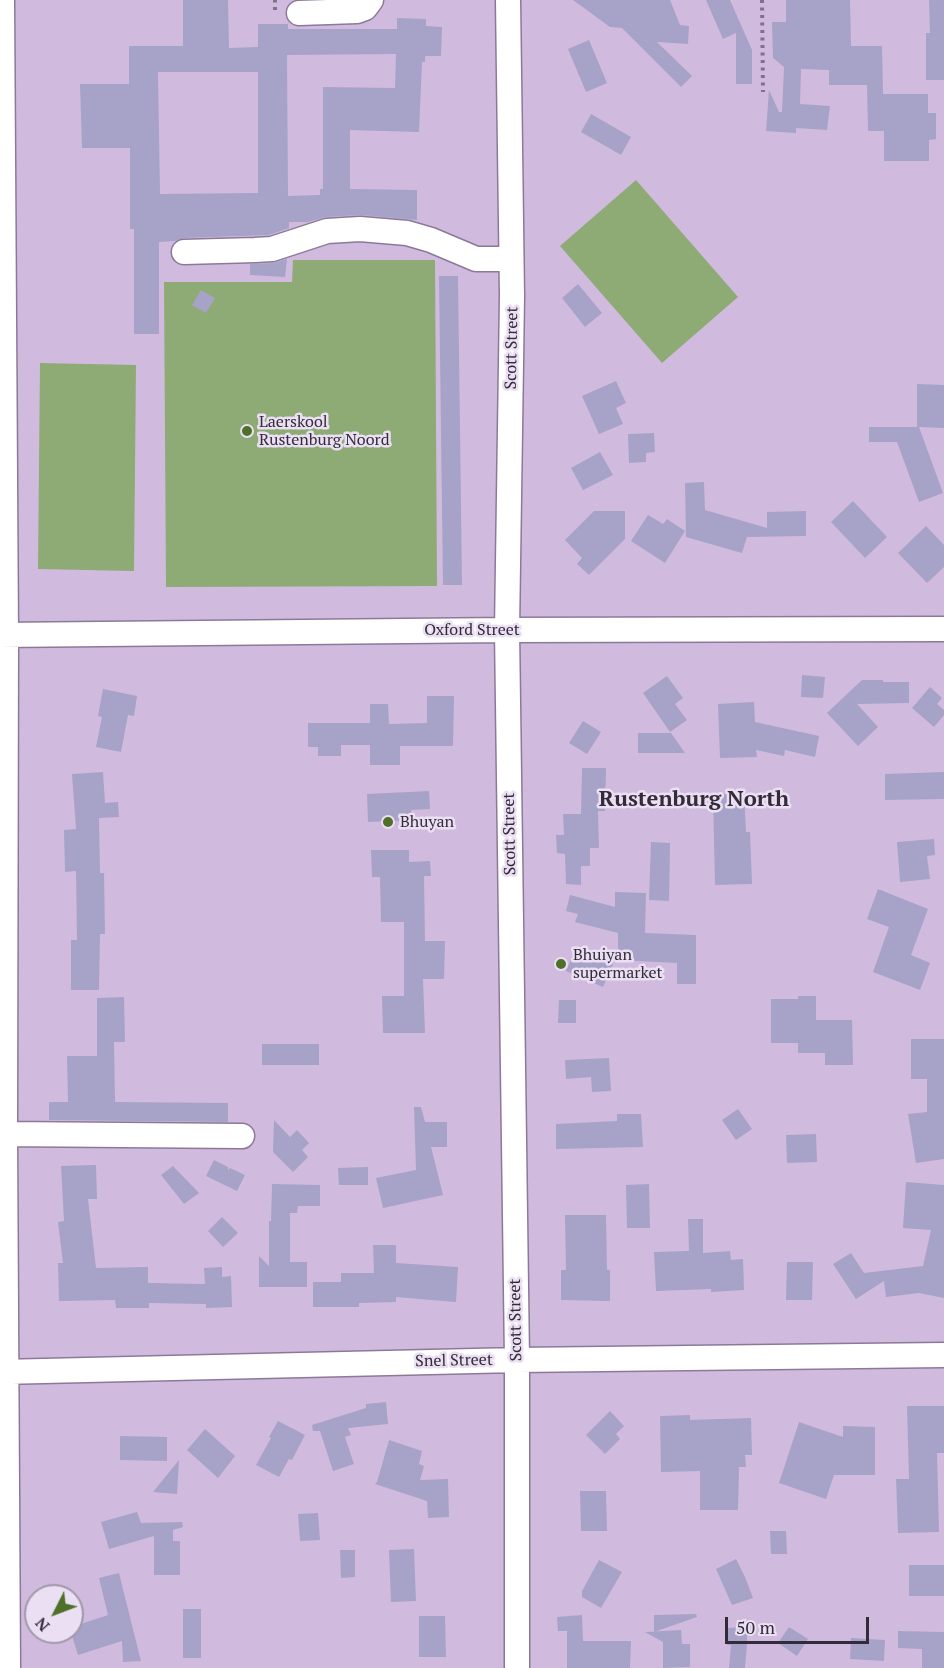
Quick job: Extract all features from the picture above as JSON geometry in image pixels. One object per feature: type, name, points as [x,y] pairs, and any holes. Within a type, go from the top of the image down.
[{"type":"street","points":[[2,0],[5,1134],[3,1372],[8,1668]]},
{"type":"street","points":[[300,13],[357,11],[365,8],[371,0]]},
{"type":"street","name":"Scott Street","points":[[508,0],[512,296],[507,630],[517,1360],[517,1668]]},
{"type":"street","points":[[184,252],[273,249],[327,231],[360,229],[407,232],[476,259],[511,259]]},
{"type":"street","name":"Oxford Street","points":[[3,634],[944,629]]},
{"type":"street","points":[[5,1134],[242,1136]]},
{"type":"street","name":"Snel Street","points":[[3,1372],[517,1360],[944,1355]]},
{"type":"path","points":[[275,0],[275,10]]},
{"type":"path","points":[[762,0],[763,92]]},
{"type":"green space","points":[[636,180],[738,297],[662,363],[560,246]]},
{"type":"green space","points":[[293,260],[435,260],[437,586],[166,587],[164,282],[292,282]]},
{"type":"green space","points":[[40,363],[136,365],[134,571],[38,569]]},
{"type":"building","points":[[183,0],[228,0],[229,48],[258,47],[258,24],[288,24],[288,29],[397,29],[397,18],[426,19],[426,26],[442,27],[441,56],[425,56],[425,62],[422,62],[419,132],[350,130],[350,189],[417,190],[417,220],[361,215],[326,217],[308,222],[289,222],[289,228],[269,235],[184,238],[159,242],[159,334],[134,334],[134,229],[130,229],[130,148],[82,148],[80,84],[129,84],[129,46],[183,46]],"holes":[[[396,54],[395,88],[323,87],[323,189],[320,189],[320,195],[288,196],[287,55]],[[158,72],[258,72],[258,193],[160,194]]]},
{"type":"building","points":[[573,0],[670,0],[680,25],[689,26],[688,44],[657,42],[692,76],[681,87],[622,28],[610,27]]},
{"type":"building","points":[[706,0],[730,0],[752,50],[752,84],[736,84],[736,33],[723,39]]},
{"type":"building","points":[[786,0],[850,0],[851,46],[882,46],[883,94],[928,94],[928,113],[936,113],[936,139],[929,140],[929,161],[884,161],[884,131],[868,131],[867,85],[829,85],[829,70],[801,69],[800,104],[830,106],[827,130],[796,128],[796,133],[766,131],[769,90],[779,112],[782,112],[784,67],[773,58],[772,22],[786,22]]},
{"type":"building","points":[[929,0],[944,0],[944,80],[926,80],[926,33],[930,33]]},
{"type":"building","points":[[589,40],[607,83],[586,92],[568,49]]},
{"type":"building","points":[[591,114],[631,137],[621,155],[581,132]]},
{"type":"building","points":[[287,259],[285,277],[250,275],[250,264],[273,263]]},
{"type":"building","points":[[439,276],[458,276],[462,585],[443,585]]},
{"type":"building","points":[[578,284],[602,313],[585,327],[562,298]]},
{"type":"building","points":[[201,290],[215,298],[206,313],[192,305]]},
{"type":"building","points":[[616,381],[626,403],[616,408],[623,424],[599,434],[582,396]]},
{"type":"building","points":[[917,384],[944,385],[944,428],[919,427],[943,493],[919,502],[897,442],[869,442],[869,427],[917,427]]},
{"type":"building","points":[[654,433],[655,452],[646,453],[646,462],[629,463],[628,434]]},
{"type":"building","points":[[600,452],[613,475],[583,490],[571,468]]},
{"type":"building","points":[[704,482],[705,510],[767,528],[767,512],[806,511],[806,536],[747,537],[742,553],[686,537],[685,483]]},
{"type":"building","points":[[853,501],[887,537],[865,558],[831,522]]},
{"type":"building","points":[[594,511],[625,511],[625,539],[589,575],[577,564],[582,558],[565,540]]},
{"type":"building","points":[[648,515],[663,524],[667,519],[685,531],[665,563],[631,541]]},
{"type":"building","points":[[926,526],[944,545],[944,567],[927,583],[898,553]]},
{"type":"building","points":[[802,675],[825,677],[823,698],[801,697]]},
{"type":"building","points":[[667,676],[683,698],[675,704],[687,720],[670,732],[643,693]]},
{"type":"building","points":[[862,680],[909,682],[909,703],[857,704],[878,727],[858,746],[827,713]]},
{"type":"building","points":[[930,687],[942,698],[937,704],[944,710],[944,715],[934,727],[912,708]]},
{"type":"building","points":[[103,689],[137,696],[134,716],[128,715],[121,752],[96,747],[102,717],[98,716]]},
{"type":"building","points":[[427,696],[454,696],[453,746],[400,746],[400,765],[370,765],[370,745],[341,745],[341,756],[318,756],[318,747],[308,747],[308,723],[370,723],[370,704],[388,704],[389,724],[427,723]]},
{"type":"building","points":[[754,702],[755,722],[819,736],[815,757],[785,750],[784,756],[756,750],[757,757],[720,758],[718,704]]},
{"type":"building","points":[[583,721],[601,732],[587,754],[569,743]]},
{"type":"building","points":[[638,733],[671,733],[685,753],[638,753]]},
{"type":"building","points":[[582,768],[606,768],[605,811],[598,811],[599,848],[590,848],[590,866],[581,866],[581,885],[566,884],[565,854],[557,853],[556,835],[564,835],[563,814],[581,814]]},
{"type":"building","points":[[103,772],[105,803],[118,802],[119,817],[99,818],[100,873],[104,873],[105,934],[100,934],[99,990],[71,990],[71,940],[77,940],[76,871],[65,872],[64,830],[76,829],[72,774]]},
{"type":"building","points":[[944,772],[944,799],[885,800],[885,774]]},
{"type":"building","points":[[429,791],[430,809],[411,810],[412,820],[368,822],[367,794]]},
{"type":"building","points":[[744,793],[746,832],[750,832],[752,884],[715,885],[713,795]]},
{"type":"building","points":[[934,839],[935,855],[927,856],[930,879],[900,882],[897,842]]},
{"type":"building","points":[[651,842],[670,843],[669,901],[649,900]]},
{"type":"building","points":[[371,850],[409,850],[409,862],[430,861],[431,876],[424,876],[425,941],[445,941],[444,979],[423,979],[425,1033],[383,1033],[382,996],[404,996],[404,922],[381,922],[380,877],[372,877]]},
{"type":"building","points":[[878,889],[928,909],[911,955],[930,963],[920,990],[873,972],[889,927],[867,919]]},
{"type":"building","points":[[615,892],[646,893],[645,933],[696,935],[696,984],[677,984],[677,963],[618,960],[618,933],[575,922],[578,914],[566,911],[570,895],[615,907]]},
{"type":"building","points":[[576,948],[613,964],[603,987],[566,971]]},
{"type":"building","points":[[798,996],[816,996],[816,1020],[852,1020],[853,1065],[825,1065],[825,1053],[798,1053],[798,1043],[771,1043],[771,999],[798,999]]},
{"type":"building","points":[[124,997],[125,1042],[114,1042],[115,1102],[228,1103],[228,1122],[49,1120],[49,1102],[68,1102],[67,1056],[97,1056],[97,998]]},
{"type":"building","points":[[559,1000],[576,1000],[576,1023],[558,1023]]},
{"type":"building","points":[[911,1039],[944,1039],[944,1159],[916,1163],[908,1114],[927,1112],[927,1079],[911,1079]]},
{"type":"building","points":[[262,1044],[319,1044],[319,1065],[262,1065]]},
{"type":"building","points":[[609,1058],[611,1091],[592,1092],[591,1077],[566,1079],[565,1060]]},
{"type":"building","points":[[414,1107],[421,1107],[425,1122],[447,1122],[447,1147],[431,1147],[443,1195],[383,1208],[376,1178],[416,1170]]},
{"type":"building","points":[[738,1109],[752,1129],[736,1140],[722,1120]]},
{"type":"building","points":[[617,1114],[641,1114],[643,1147],[556,1149],[556,1124],[617,1121]]},
{"type":"building","points":[[274,1120],[290,1137],[297,1130],[309,1143],[302,1150],[308,1157],[293,1172],[273,1152]]},
{"type":"building","points":[[816,1134],[817,1162],[787,1163],[786,1135]]},
{"type":"building","points":[[214,1160],[228,1167],[228,1170],[230,1168],[245,1175],[237,1191],[206,1176]]},
{"type":"building","points":[[96,1165],[97,1199],[88,1199],[96,1268],[148,1267],[148,1283],[205,1284],[204,1268],[222,1267],[222,1277],[231,1276],[232,1307],[206,1308],[206,1304],[149,1303],[149,1308],[116,1308],[115,1300],[59,1301],[58,1263],[63,1263],[58,1222],[64,1221],[61,1166]]},
{"type":"building","points":[[173,1166],[199,1193],[184,1204],[161,1175]]},
{"type":"building","points":[[368,1167],[368,1185],[339,1185],[338,1168]]},
{"type":"building","points":[[906,1182],[944,1185],[944,1298],[919,1293],[886,1297],[884,1281],[856,1299],[833,1264],[851,1253],[864,1273],[923,1266],[931,1230],[903,1228]]},
{"type":"building","points":[[272,1184],[320,1185],[320,1206],[298,1206],[297,1213],[290,1213],[290,1262],[307,1262],[307,1287],[259,1287],[259,1256],[269,1266]]},
{"type":"building","points":[[649,1184],[650,1228],[627,1228],[626,1185]]},
{"type":"building","points":[[565,1215],[606,1215],[610,1301],[561,1300],[561,1270],[566,1270]]},
{"type":"building","points":[[222,1217],[238,1233],[223,1247],[208,1231]]},
{"type":"building","points":[[688,1219],[703,1219],[703,1253],[730,1251],[731,1260],[743,1259],[744,1290],[656,1291],[654,1252],[689,1251]]},
{"type":"building","points":[[373,1245],[396,1245],[396,1263],[458,1267],[456,1302],[396,1297],[396,1302],[359,1303],[359,1307],[313,1307],[313,1282],[341,1282],[341,1273],[374,1273]]},
{"type":"building","points":[[787,1262],[813,1262],[812,1300],[786,1300]]},
{"type":"building","points":[[386,1402],[388,1424],[348,1428],[351,1435],[345,1437],[354,1464],[333,1471],[320,1431],[313,1431],[312,1425],[366,1408],[366,1404]]},
{"type":"building","points":[[907,1406],[944,1406],[944,1453],[937,1453],[939,1532],[898,1533],[896,1479],[909,1479]]},
{"type":"building","points":[[610,1411],[624,1426],[616,1434],[620,1439],[605,1454],[586,1435]]},
{"type":"building","points":[[690,1415],[690,1420],[751,1418],[752,1455],[745,1455],[746,1467],[739,1467],[738,1510],[700,1510],[700,1471],[661,1472],[660,1416]]},
{"type":"building","points":[[278,1421],[305,1435],[292,1460],[289,1459],[279,1477],[256,1465]]},
{"type":"building","points":[[799,1422],[843,1437],[843,1426],[875,1427],[875,1475],[834,1475],[826,1499],[779,1483]]},
{"type":"building","points":[[205,1429],[235,1456],[218,1478],[187,1450]]},
{"type":"building","points":[[120,1436],[167,1437],[167,1461],[120,1460]]},
{"type":"building","points":[[389,1440],[422,1451],[419,1464],[424,1466],[420,1480],[448,1479],[449,1517],[428,1518],[427,1501],[375,1484]]},
{"type":"building","points":[[179,1460],[177,1494],[153,1492]]},
{"type":"building","points":[[580,1491],[606,1491],[607,1531],[581,1531]]},
{"type":"building","points":[[137,1512],[141,1523],[182,1522],[183,1527],[173,1530],[173,1541],[180,1541],[180,1575],[154,1575],[154,1536],[109,1549],[101,1522]]},
{"type":"building","points":[[318,1513],[320,1540],[300,1541],[298,1514]]},
{"type":"building","points":[[770,1531],[786,1531],[787,1554],[771,1554]]},
{"type":"building","points":[[414,1549],[416,1601],[391,1602],[389,1550]]},
{"type":"building","points":[[340,1550],[355,1550],[355,1577],[341,1578]]},
{"type":"building","points":[[736,1559],[753,1598],[732,1605],[716,1569]]},
{"type":"building","points":[[599,1560],[622,1572],[601,1608],[582,1597],[582,1591]]},
{"type":"building","points":[[909,1565],[944,1565],[944,1596],[909,1596]]},
{"type":"building","points":[[119,1573],[141,1661],[123,1662],[122,1641],[78,1655],[75,1644],[84,1644],[84,1623],[108,1615],[99,1578]]},
{"type":"building","points":[[183,1609],[201,1609],[201,1658],[183,1658]]},
{"type":"building","points":[[696,1614],[697,1617],[654,1632],[654,1615]]},
{"type":"building","points":[[582,1615],[583,1641],[631,1641],[630,1668],[567,1668],[567,1631],[558,1631],[557,1617]]},
{"type":"building","points":[[419,1616],[445,1616],[446,1657],[419,1657]]},
{"type":"building","points":[[747,1627],[745,1668],[729,1668],[731,1645],[727,1645],[726,1628]]},
{"type":"building","points":[[789,1627],[808,1639],[797,1656],[778,1643]]},
{"type":"building","points":[[681,1630],[682,1644],[690,1644],[690,1667],[663,1668],[663,1642],[645,1632]]},
{"type":"building","points":[[898,1631],[944,1632],[944,1668],[922,1668],[922,1649],[898,1648]]},
{"type":"building","points":[[851,1638],[885,1640],[884,1661],[850,1659]]},
{"type":"place","name":"Laerskool Rustenburg Noord","points":[[247,431]]},
{"type":"place","name":"Bhuyan","points":[[388,822]]},
{"type":"place","name":"Bhuiyan supermarket","points":[[561,964]]},
{"type":"district","name":"Rustenburg North","points":[[694,800]]}]
